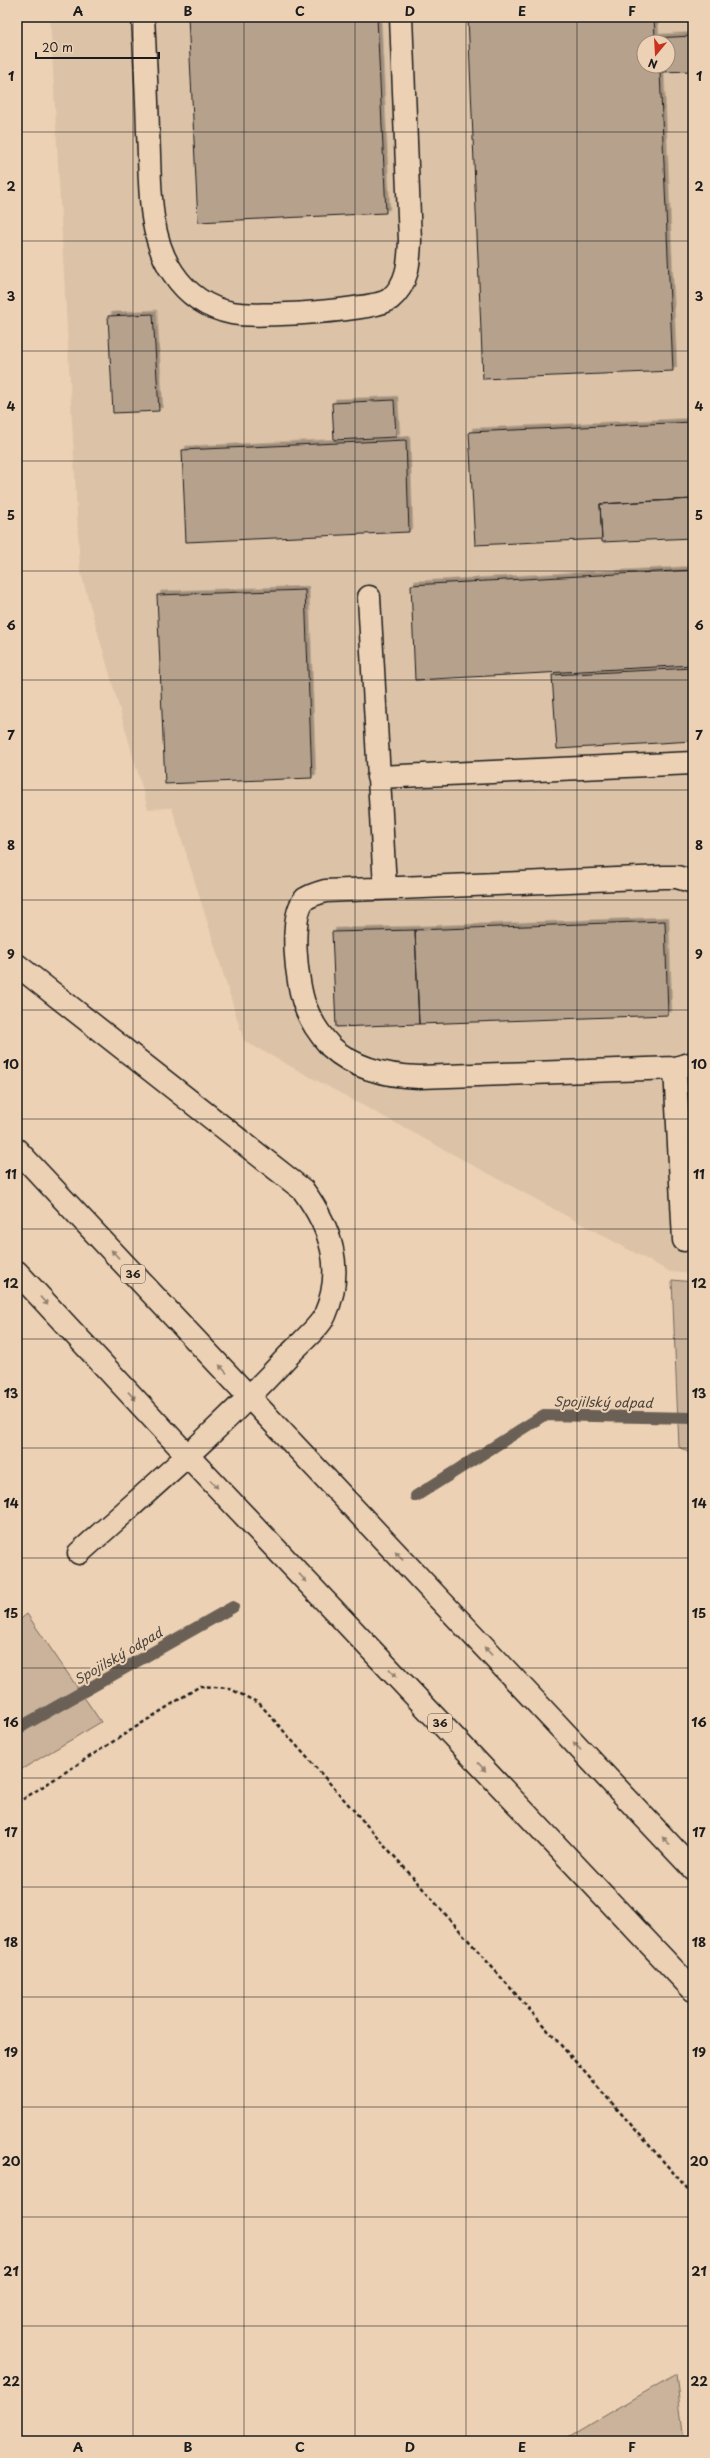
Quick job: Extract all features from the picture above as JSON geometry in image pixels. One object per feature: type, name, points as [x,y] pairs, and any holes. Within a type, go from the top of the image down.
[{"type":"main road","points":[[143,17],[151,193],[154,224],[161,252],[173,273],[189,294],[208,305],[232,313],[259,314],[357,309],[376,305],[389,300],[401,288],[409,260],[410,241],[401,17]]},
{"type":"main road","points":[[369,597],[384,887]]},
{"type":"main road","points":[[378,777],[693,763]]},
{"type":"main road","points":[[684,1240],[684,1065],[418,1077],[398,1076],[376,1071],[343,1055],[331,1047],[320,1033],[305,1006],[296,937],[297,915],[305,900],[319,893],[384,887],[692,876]]},
{"type":"main road","points":[[17,965],[303,1190],[316,1208],[327,1228],[333,1250],[334,1273],[332,1295],[325,1316],[250,1398],[79,1553]]},
{"type":"main road","name":"36","points":[[17,1150],[693,1869]]},
{"type":"main road","name":"36","points":[[17,1272],[187,1456],[693,1990]]},
{"type":"path","points":[[17,1803],[200,1686],[228,1688],[259,1703],[693,2195]]},
{"type":"shaded area","points":[[50,17],[693,17],[693,1274],[670,1272],[244,1041],[172,808],[148,809],[80,570]]},
{"type":"shaded area","points":[[672,1280],[693,1282],[693,1455],[679,1447]]},
{"type":"shaded area","points":[[27,1614],[101,1722],[17,1772],[17,1622]]},
{"type":"shaded area","points":[[676,2374],[684,2441],[562,2441]]},
{"type":"building","points":[[188,17],[377,17],[386,213],[198,222]]},
{"type":"building","points":[[468,17],[654,17],[655,34],[636,34],[636,74],[660,74],[673,371],[483,379]]},
{"type":"building","points":[[693,36],[693,71],[676,72],[676,37]]},
{"type":"building","points":[[153,314],[159,411],[113,413],[108,316]]},
{"type":"building","points":[[394,400],[396,437],[334,440],[332,403]]},
{"type":"building","points":[[693,422],[693,499],[600,504],[602,539],[475,545],[469,432]]},
{"type":"building","points":[[406,440],[409,532],[186,542],[182,450]]},
{"type":"building","points":[[693,499],[693,538],[602,542],[600,504]]},
{"type":"building","points":[[693,570],[693,665],[415,680],[411,585]]},
{"type":"building","points":[[305,590],[312,778],[165,784],[157,595]]},
{"type":"building","points":[[693,668],[693,741],[557,749],[552,675]]},
{"type":"building","points":[[665,921],[668,1015],[419,1024],[415,930]]},
{"type":"building","points":[[415,930],[419,1024],[336,1027],[332,932]]},
{"type":"waterway","name":"Spojilský odpad","points":[[416,1496],[544,1415],[693,1418]]},
{"type":"waterway","name":"Spojilský odpad","points":[[17,1729],[233,1607]]}]
